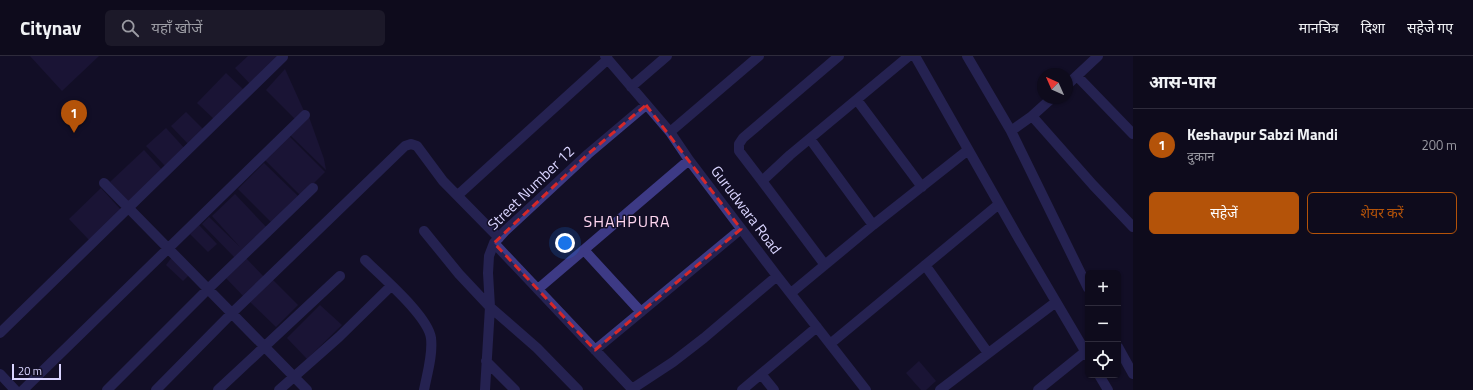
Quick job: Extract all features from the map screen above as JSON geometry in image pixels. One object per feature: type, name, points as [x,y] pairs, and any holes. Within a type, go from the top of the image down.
[{"type":"street","points":[[631,87],[667,56]]},
{"type":"street","points":[[670,132],[759,56]]},
{"type":"street","points":[[825,265],[739,150],[739,144],[743,138],[839,56]]},
{"type":"street","points":[[762,181],[909,56]]},
{"type":"street","points":[[915,56],[999,204],[1085,351]]},
{"type":"street","points":[[967,56],[1011,131],[1085,282]]},
{"type":"street","points":[[1073,80],[1098,56]]},
{"type":"street","points":[[0,333],[283,57]]},
{"type":"street","points":[[458,195],[607,58]]},
{"type":"street","name":"Gurudwara Road","points":[[607,58],[670,132],[689,160],[741,229],[866,390]]},
{"type":"street","points":[[1077,76],[1133,134]]},
{"type":"street","points":[[857,100],[922,187]]},
{"type":"street","points":[[1011,131],[1045,104]]},
{"type":"street","name":"Street Number 12","points":[[485,390],[490,307],[488,273],[489,256],[497,240],[588,154],[646,105]]},
{"type":"street","points":[[23,390],[305,115]]},
{"type":"street","points":[[1032,116],[1093,185],[1133,227]]},
{"type":"street","points":[[810,139],[873,225]]},
{"type":"street","points":[[156,390],[232,313],[405,146],[411,144],[417,146],[443,181],[458,195],[538,289],[633,390],[674,362],[777,276]]},
{"type":"street","points":[[791,293],[873,225],[968,150]]},
{"type":"street","points":[[538,289],[689,160]]},
{"type":"street","points":[[104,183],[168,250],[307,390]]},
{"type":"street","points":[[107,390],[314,188]]},
{"type":"street","points":[[830,344],[999,204]]},
{"type":"street","points":[[595,350],[741,229]]},
{"type":"street","points":[[424,231],[459,274],[490,307],[537,348],[578,390]]},
{"type":"street","points":[[584,250],[642,312]]},
{"type":"street","points":[[365,260],[423,319],[429,330],[431,340],[430,353],[424,390]]},
{"type":"street","points":[[925,265],[988,353]]},
{"type":"street","points":[[218,390],[340,276]]},
{"type":"street","points":[[279,390],[339,337],[391,286]]},
{"type":"street","points":[[940,390],[1056,302]]},
{"type":"street","points":[[742,390],[817,327]]},
{"type":"street","points":[[1121,352],[1133,374]]},
{"type":"street","points":[[1038,390],[1085,355]]},
{"type":"street","points":[[486,361],[515,390]]},
{"type":"street","points":[[0,374],[15,390]]},
{"type":"street","points":[[761,374],[774,390]]},
{"type":"street","points":[[1101,378],[1108,390]]},
{"type":"highlighted area","points":[[646,105],[741,229],[595,350],[494,243],[588,154]]},
{"type":"building","points":[[30,56],[99,56],[62,91]]},
{"type":"building","points":[[248,56],[279,56],[252,86],[235,68]]},
{"type":"building","points":[[285,69],[304,111],[295,119],[266,90]]},
{"type":"building","points":[[226,73],[244,90],[215,120],[197,103]]},
{"type":"building","points":[[186,112],[204,130],[189,145],[171,126]]},
{"type":"building","points":[[309,117],[324,159],[326,170],[290,135]]},
{"type":"building","points":[[166,128],[186,150],[166,167],[146,146]]},
{"type":"building","points":[[289,136],[325,172],[301,196],[265,160]]},
{"type":"building","points":[[144,150],[164,172],[131,204],[110,182]]},
{"type":"building","points":[[264,163],[298,196],[272,223],[238,189]]},
{"type":"building","points":[[101,188],[122,211],[90,241],[69,219]]},
{"type":"building","points":[[235,194],[268,229],[236,259],[202,224],[209,217],[240,247],[212,216]]},
{"type":"building","points":[[199,225],[217,244],[208,252],[190,234]]},
{"type":"building","points":[[244,256],[266,279],[246,299],[224,276]]},
{"type":"building","points":[[172,257],[190,274],[183,281],[166,265]]},
{"type":"building","points":[[271,278],[298,305],[276,327],[249,301]]},
{"type":"building","points":[[320,305],[342,325],[307,359],[287,338]]},
{"type":"building","points":[[919,361],[936,381],[926,390],[921,390],[906,373]]},
{"type":"place","name":"Keshavpur Sabzi Mandi","points":[[74,133]]},
{"type":"district","name":"SHAHPURA","points":[[627,221]]}]
